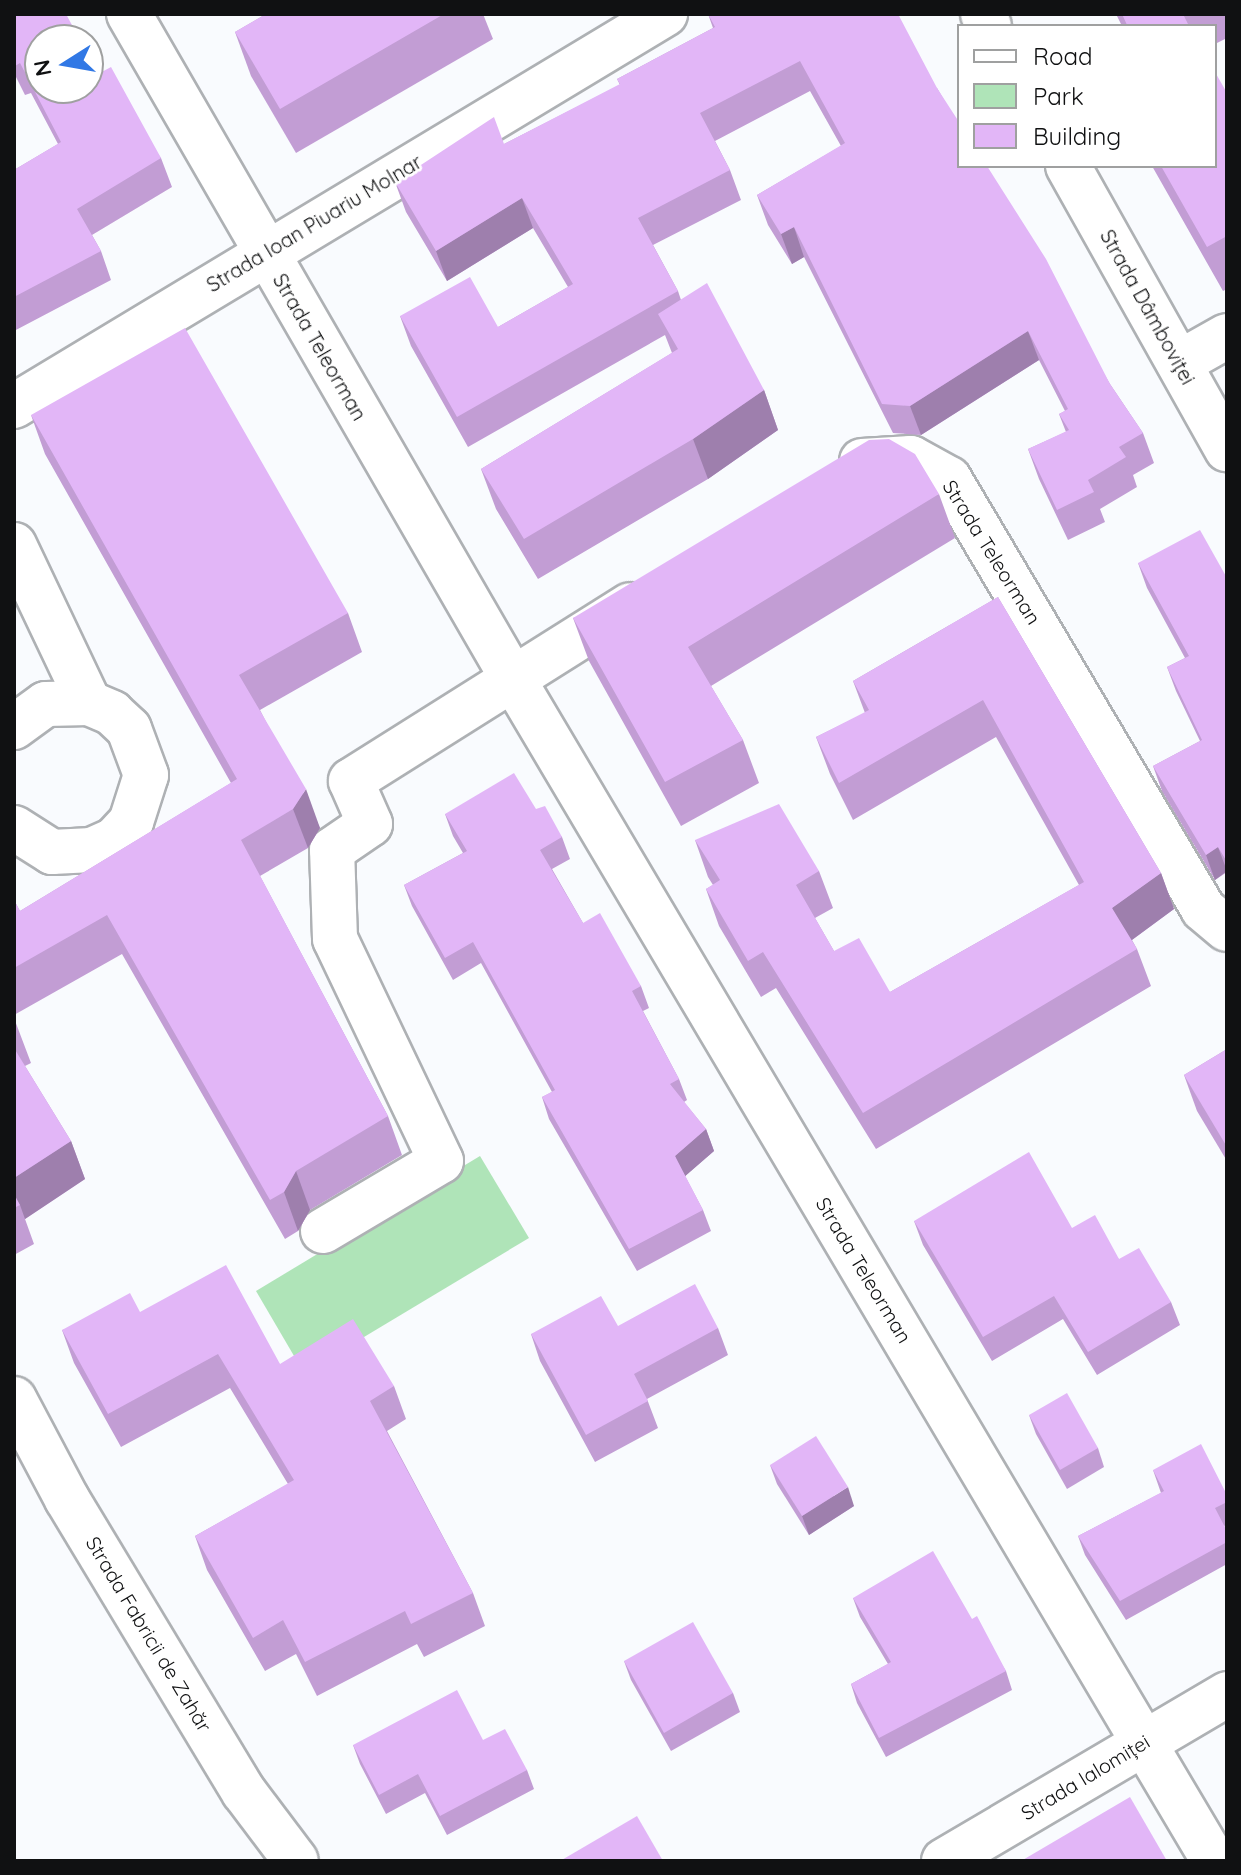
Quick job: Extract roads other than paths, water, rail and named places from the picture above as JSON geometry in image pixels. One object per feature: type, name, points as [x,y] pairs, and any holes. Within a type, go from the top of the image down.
[{"type":"street","name":"Strada Teleorman","points":[[129,14],[513,679],[1214,1861]]},
{"type":"street","name":"Strada Ioan Piuariu Molnar","points":[[14,406],[266,253],[607,28],[665,14]]},
{"type":"street","name":"Strada Dâmboviței","points":[[1069,168],[1227,449]]},
{"type":"street","points":[[1179,363],[1227,336]]},
{"type":"street","name":"Strada Teleorman","points":[[825,484],[865,459],[887,455],[928,463],[949,479],[1203,909],[1227,929]]},
{"type":"street","points":[[14,545],[89,703]]},
{"type":"street","points":[[323,1231],[441,1161],[335,939],[332,850],[370,824],[351,781],[662,586]]},
{"type":"street","points":[[14,727],[46,704],[89,703],[112,713],[141,751],[146,775],[131,822],[114,840],[67,853],[39,847],[14,828]]},
{"type":"street","name":"Strada Fabricii de Zahăr","points":[[14,1399],[67,1499],[244,1792],[296,1861]]},
{"type":"street","name":"Strada Ialomiței","points":[[944,1861],[1227,1694]]}]
